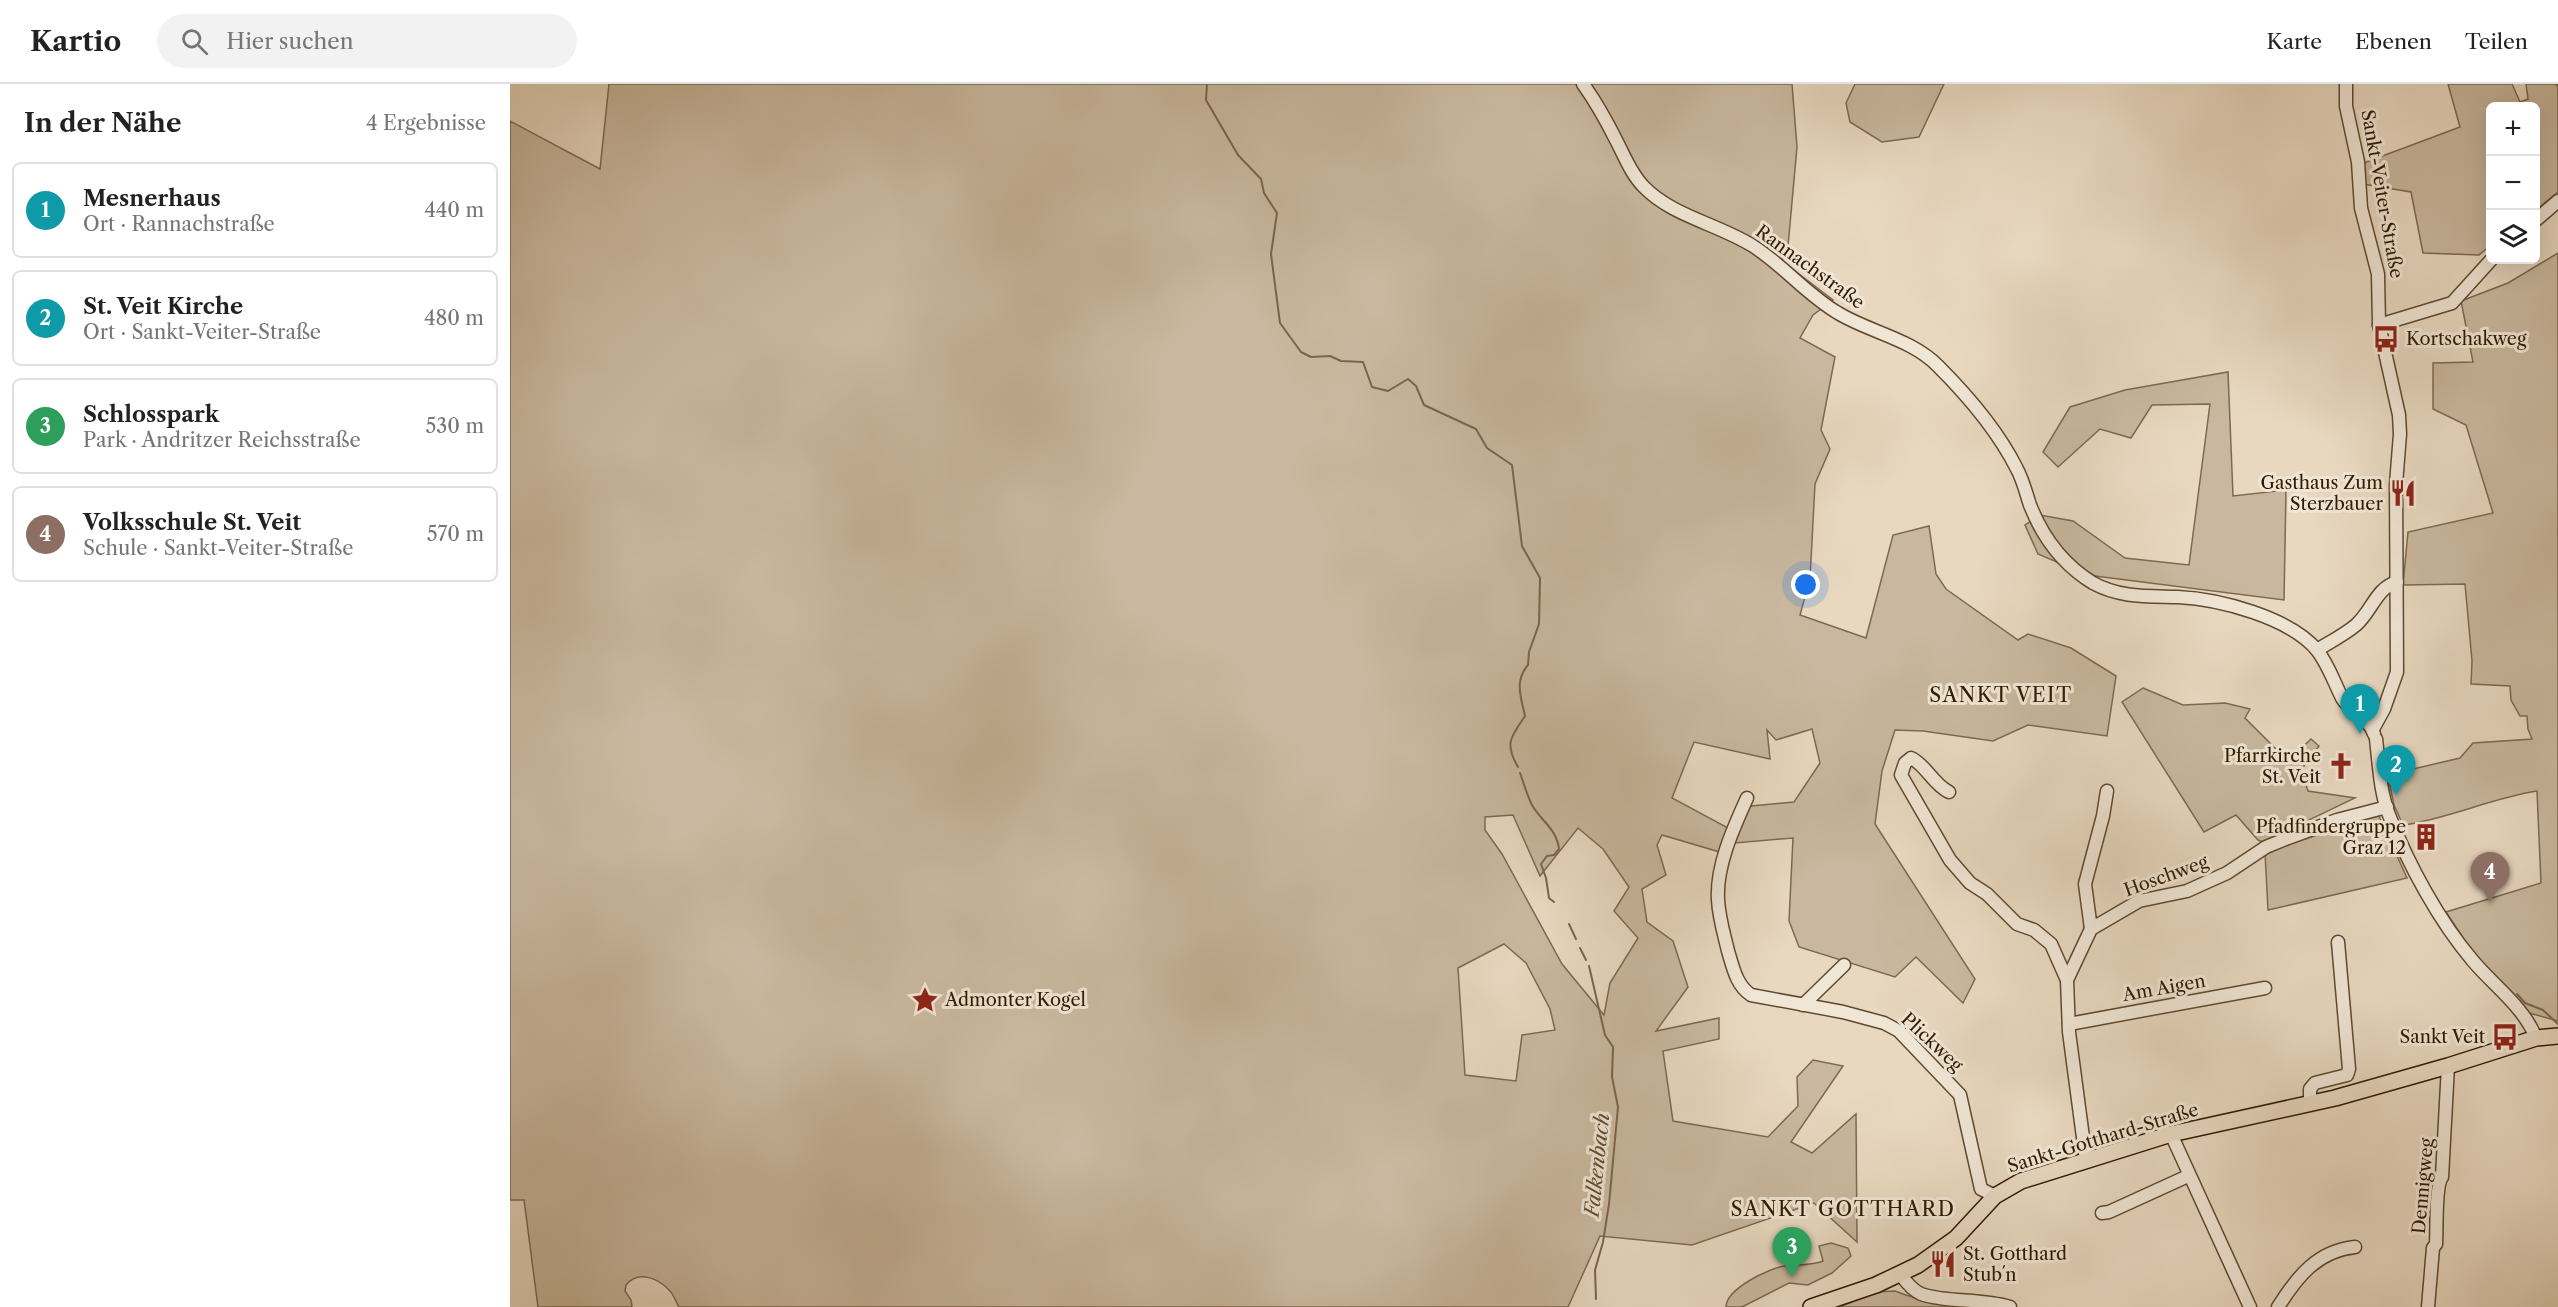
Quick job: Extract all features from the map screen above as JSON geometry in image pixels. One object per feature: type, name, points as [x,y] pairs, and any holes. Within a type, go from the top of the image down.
[{"type":"main road","points":[[2536,1038],[2558,1036]]},
{"type":"main road","name":"Sankt-Gotthard-Straße","points":[[1812,1307],[1901,1275],[1949,1243],[1995,1196],[2020,1181],[2171,1134],[2310,1104],[2448,1066],[2536,1038]]},
{"type":"street","name":"Rannachstraße","points":[[1583,84],[1601,109],[1634,173],[1644,187],[1666,205],[1729,231],[1756,248],[1834,311],[1906,345],[1937,364],[1997,436],[2018,470],[2043,535],[2062,560],[2103,587],[2129,596],[2194,598],[2250,612],[2278,622],[2298,634],[2317,650],[2343,700],[2374,734]]},
{"type":"street","name":"Sankt-Veiter-Straße","points":[[2346,84],[2346,106],[2358,162],[2361,208],[2378,274],[2379,325],[2399,415],[2400,434],[2396,484],[2397,672],[2374,734]]},
{"type":"street","points":[[2540,216],[2558,201]]},
{"type":"street","points":[[2379,325],[2452,303],[2487,264]]},
{"type":"street","points":[[2317,650],[2358,623],[2382,591],[2390,584],[2397,582]]},
{"type":"street","points":[[2374,734],[2387,807],[2413,865],[2439,914],[2471,960],[2529,1022],[2536,1038]]},
{"type":"street","points":[[1949,792],[1934,781],[1917,761],[1911,758],[1905,763],[1901,775],[1950,860],[1970,884],[1987,894],[2017,924],[2034,930],[2051,944],[2067,980],[2069,1024],[2086,1160]]},
{"type":"street","points":[[2067,980],[2091,929],[2085,884],[2103,816],[2107,791]]},
{"type":"street","name":"Plickweg","points":[[1747,798],[1734,826],[1719,874],[1718,887],[1719,911],[1733,968],[1743,989],[1751,995],[1857,1015],[1893,1026],[1960,1095],[1981,1189],[1995,1196]]},
{"type":"street","name":"Hoschweg","points":[[2091,929],[2139,901],[2187,891],[2217,878],[2266,847],[2337,820],[2387,807]]},
{"type":"street","points":[[2310,1104],[2310,1089],[2315,1083],[2347,1075],[2349,1069],[2338,942]]},
{"type":"street","points":[[1803,1005],[1844,965]]},
{"type":"street","name":"Am Aigen","points":[[2069,1024],[2265,988]]},
{"type":"street","name":"Dennigweg","points":[[2428,1307],[2433,1248],[2436,1244],[2438,1222],[2439,1180],[2442,1177],[2448,1066]]},
{"type":"street","points":[[2171,1134],[2188,1176],[2250,1307]]},
{"type":"street","points":[[2102,1213],[2109,1212],[2188,1176]]},
{"type":"street","points":[[2278,1307],[2298,1276],[2316,1261],[2338,1249],[2355,1247]]},
{"type":"street","points":[[1901,1275],[1910,1287],[1921,1294],[1986,1301],[2010,1307]]},
{"type":"shaded area","points":[[609,84],[1792,84],[1797,147],[1788,246],[1782,261],[1833,300],[1813,315],[1800,338],[1835,357],[1821,430],[1830,449],[1815,484],[1810,579],[1800,615],[1866,638],[1893,535],[1929,526],[1936,574],[1946,589],[2018,640],[2028,634],[2071,648],[2116,676],[2107,736],[2028,725],[1993,741],[1923,731],[1895,730],[1882,771],[1875,824],[1975,979],[1963,1003],[1916,957],[1895,977],[1799,947],[1789,921],[1793,838],[1735,843],[1743,815],[1751,806],[1794,802],[1820,763],[1812,729],[1776,740],[1767,730],[1770,759],[1694,742],[1672,798],[1730,829],[1723,853],[1662,835],[1657,845],[1666,875],[1642,889],[1647,922],[1673,941],[1688,987],[1656,1031],[1719,1018],[1719,1039],[1663,1051],[1673,1121],[1768,1137],[1798,1106],[1797,1077],[1813,1060],[1843,1066],[1791,1142],[1812,1153],[1856,1114],[1857,1242],[1814,1203],[1692,1245],[1600,1236],[1568,1307],[679,1307],[672,1293],[664,1286],[654,1279],[642,1277],[631,1280],[626,1285],[625,1291],[631,1300],[632,1307],[538,1307],[524,1200],[510,1200],[510,121],[600,169]],"holes":[[[1513,815],[1540,876],[1578,828],[1603,849],[1629,887],[1614,911],[1638,938],[1610,983],[1604,1015],[1562,964],[1502,854],[1485,830],[1485,817]],[[1504,944],[1526,963],[1550,1009],[1555,1030],[1522,1035],[1516,1081],[1465,1075],[1458,968]]]},
{"type":"shaded area","points":[[1855,84],[1944,84],[1919,137],[1882,142],[1850,122],[1846,103]]},
{"type":"shaded area","points":[[2448,84],[2512,84],[2520,102],[2486,102],[2486,249],[2479,255],[2423,253],[2411,192],[2363,184],[2361,164],[2460,127]]},
{"type":"shaded area","points":[[2526,84],[2558,84],[2558,192],[2540,207],[2540,102],[2520,102],[2528,99]]},
{"type":"shaded area","points":[[2558,253],[2558,1021],[2529,1013],[2469,947],[2446,912],[2541,883],[2537,791],[2403,825],[2394,805],[2388,777],[2396,773],[2460,758],[2473,743],[2532,739],[2527,716],[2520,716],[2511,700],[2510,686],[2471,684],[2472,661],[2465,584],[2403,585],[2408,532],[2493,513],[2466,425],[2433,409],[2433,363],[2473,362],[2461,301],[2508,283]]},
{"type":"shaded area","points":[[2228,372],[2233,496],[2286,490],[2284,600],[2087,575],[2038,554],[2025,525],[2040,515],[2073,521],[2125,558],[2189,565],[2210,404],[2152,405],[2131,438],[2100,429],[2058,467],[2043,452],[2070,407],[2125,390]]},
{"type":"shaded area","points":[[2143,688],[2183,705],[2225,703],[2250,709],[2245,718],[2288,761],[2311,739],[2319,746],[2301,770],[2308,791],[2355,798],[2263,842],[2258,840],[2236,815],[2204,832],[2122,702]]},
{"type":"shaded area","points":[[2378,814],[2407,878],[2268,910],[2265,853]]},
{"type":"shaded area","points":[[1831,1243],[1848,1248],[1851,1256],[1832,1273],[1808,1285],[1789,1283],[1742,1307],[1726,1307],[1733,1293],[1759,1275],[1785,1266],[1823,1261],[1819,1246]]},
{"type":"shaded area","points":[[1895,1291],[1930,1301],[1991,1307],[1840,1307],[1876,1292]]},
{"type":"waterway","name":"Falkenbach","points":[[1207,84],[1206,100],[1238,155],[1261,179],[1264,193],[1277,213],[1271,254],[1280,323],[1301,352],[1311,357],[1330,356],[1341,361],[1363,362],[1372,387],[1388,391],[1408,379],[1416,386],[1424,405],[1476,429],[1487,448],[1512,465],[1522,546],[1540,578],[1539,624],[1529,652],[1528,665],[1520,683],[1520,696],[1525,716],[1516,729],[1510,746],[1518,767]]},
{"type":"waterway","name":"Falkenbach","points":[[1520,773],[1532,805],[1558,842],[1559,849],[1554,855],[1547,856],[1541,864],[1549,898],[1554,902]]},
{"type":"waterway","name":"Falkenbach","points":[[1569,924],[1576,939]]},
{"type":"waterway","name":"Falkenbach","points":[[1580,948],[1586,960]]},
{"type":"waterway","name":"Falkenbach","points":[[1589,966],[1605,1035],[1613,1047],[1612,1077],[1618,1107],[1609,1204],[1603,1242],[1595,1270],[1596,1299]]},
{"type":"waterway","points":[[2517,994],[2525,1003],[2543,1010],[2558,1024]]},
{"type":"place","name":"Kortschakweg","points":[[2386,339]]},
{"type":"place","name":"Gasthaus Zum Sterzbauer","points":[[2403,493]]},
{"type":"place","name":"Mesnerhaus","points":[[2360,734]]},
{"type":"place","name":"Pfarrkirche St. Veit","points":[[2341,766]]},
{"type":"place","name":"St. Veit Kirche","points":[[2396,795]]},
{"type":"place","name":"Pfadfindergruppe Graz 12","points":[[2426,837]]},
{"type":"place","name":"Volksschule St. Veit","points":[[2490,902]]},
{"type":"place","name":"Admonter Kogel","points":[[925,1000]]},
{"type":"place","name":"Sankt Veit","points":[[2505,1037]]},
{"type":"place","name":"St. Gotthard Stub´n","points":[[1943,1264]]},
{"type":"place","name":"Schlosspark","points":[[1792,1277]]},
{"type":"district","name":"SANKT VEIT","points":[[2001,695]]},
{"type":"district","name":"SANKT GOTTHARD","points":[[1843,1209]]}]
